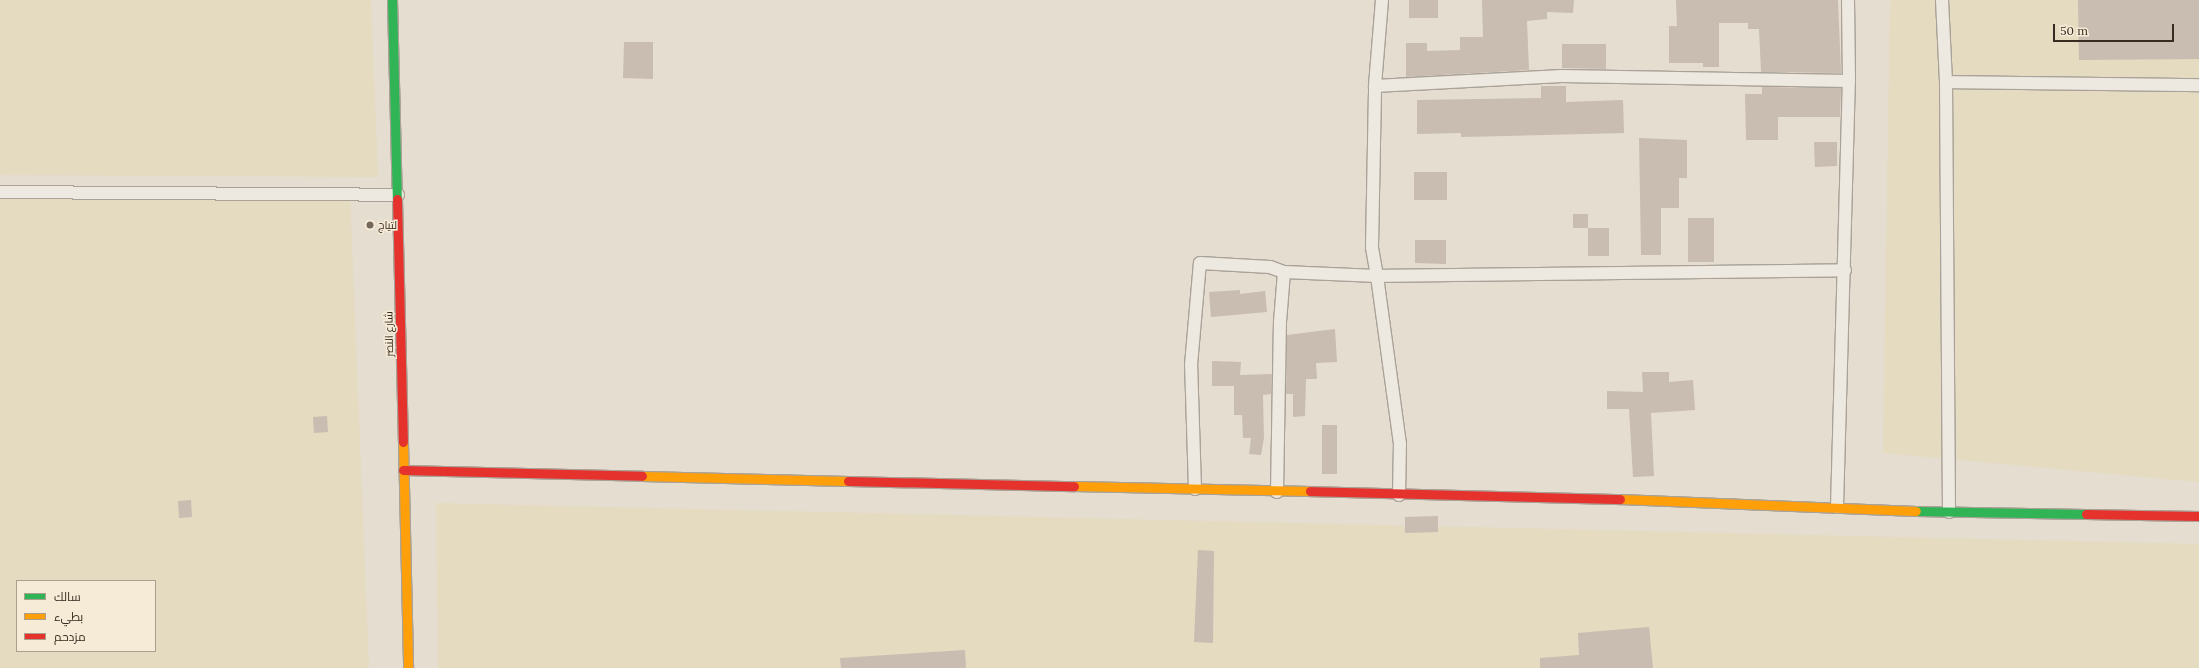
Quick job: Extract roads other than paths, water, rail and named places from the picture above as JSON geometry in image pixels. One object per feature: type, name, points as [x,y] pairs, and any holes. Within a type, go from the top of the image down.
[{"type":"street","name":"شارع النصر","points":[[392,0],[398,195],[408,668]]},
{"type":"street","points":[[1382,0],[1376,86],[1372,247],[1400,444],[1399,495]]},
{"type":"street","points":[[1837,507],[1845,270],[1849,81],[1848,0]]},
{"type":"street","points":[[1942,0],[1946,82],[1949,512]]},
{"type":"street","points":[[1376,86],[1562,76],[1849,81]]},
{"type":"street","points":[[1946,82],[2199,85]]},
{"type":"street","points":[[0,192],[398,195]]},
{"type":"street","points":[[1195,488],[1191,365],[1200,263],[1270,267],[1284,272],[1377,276],[1845,270]]},
{"type":"street","points":[[1277,492],[1280,322],[1284,272]]},
{"type":"street","points":[[403,470],[1195,488],[1399,495],[1585,498],[1949,512],[2199,516]]},
{"type":"place","name":"لتياج","points":[[370,225]]}]
